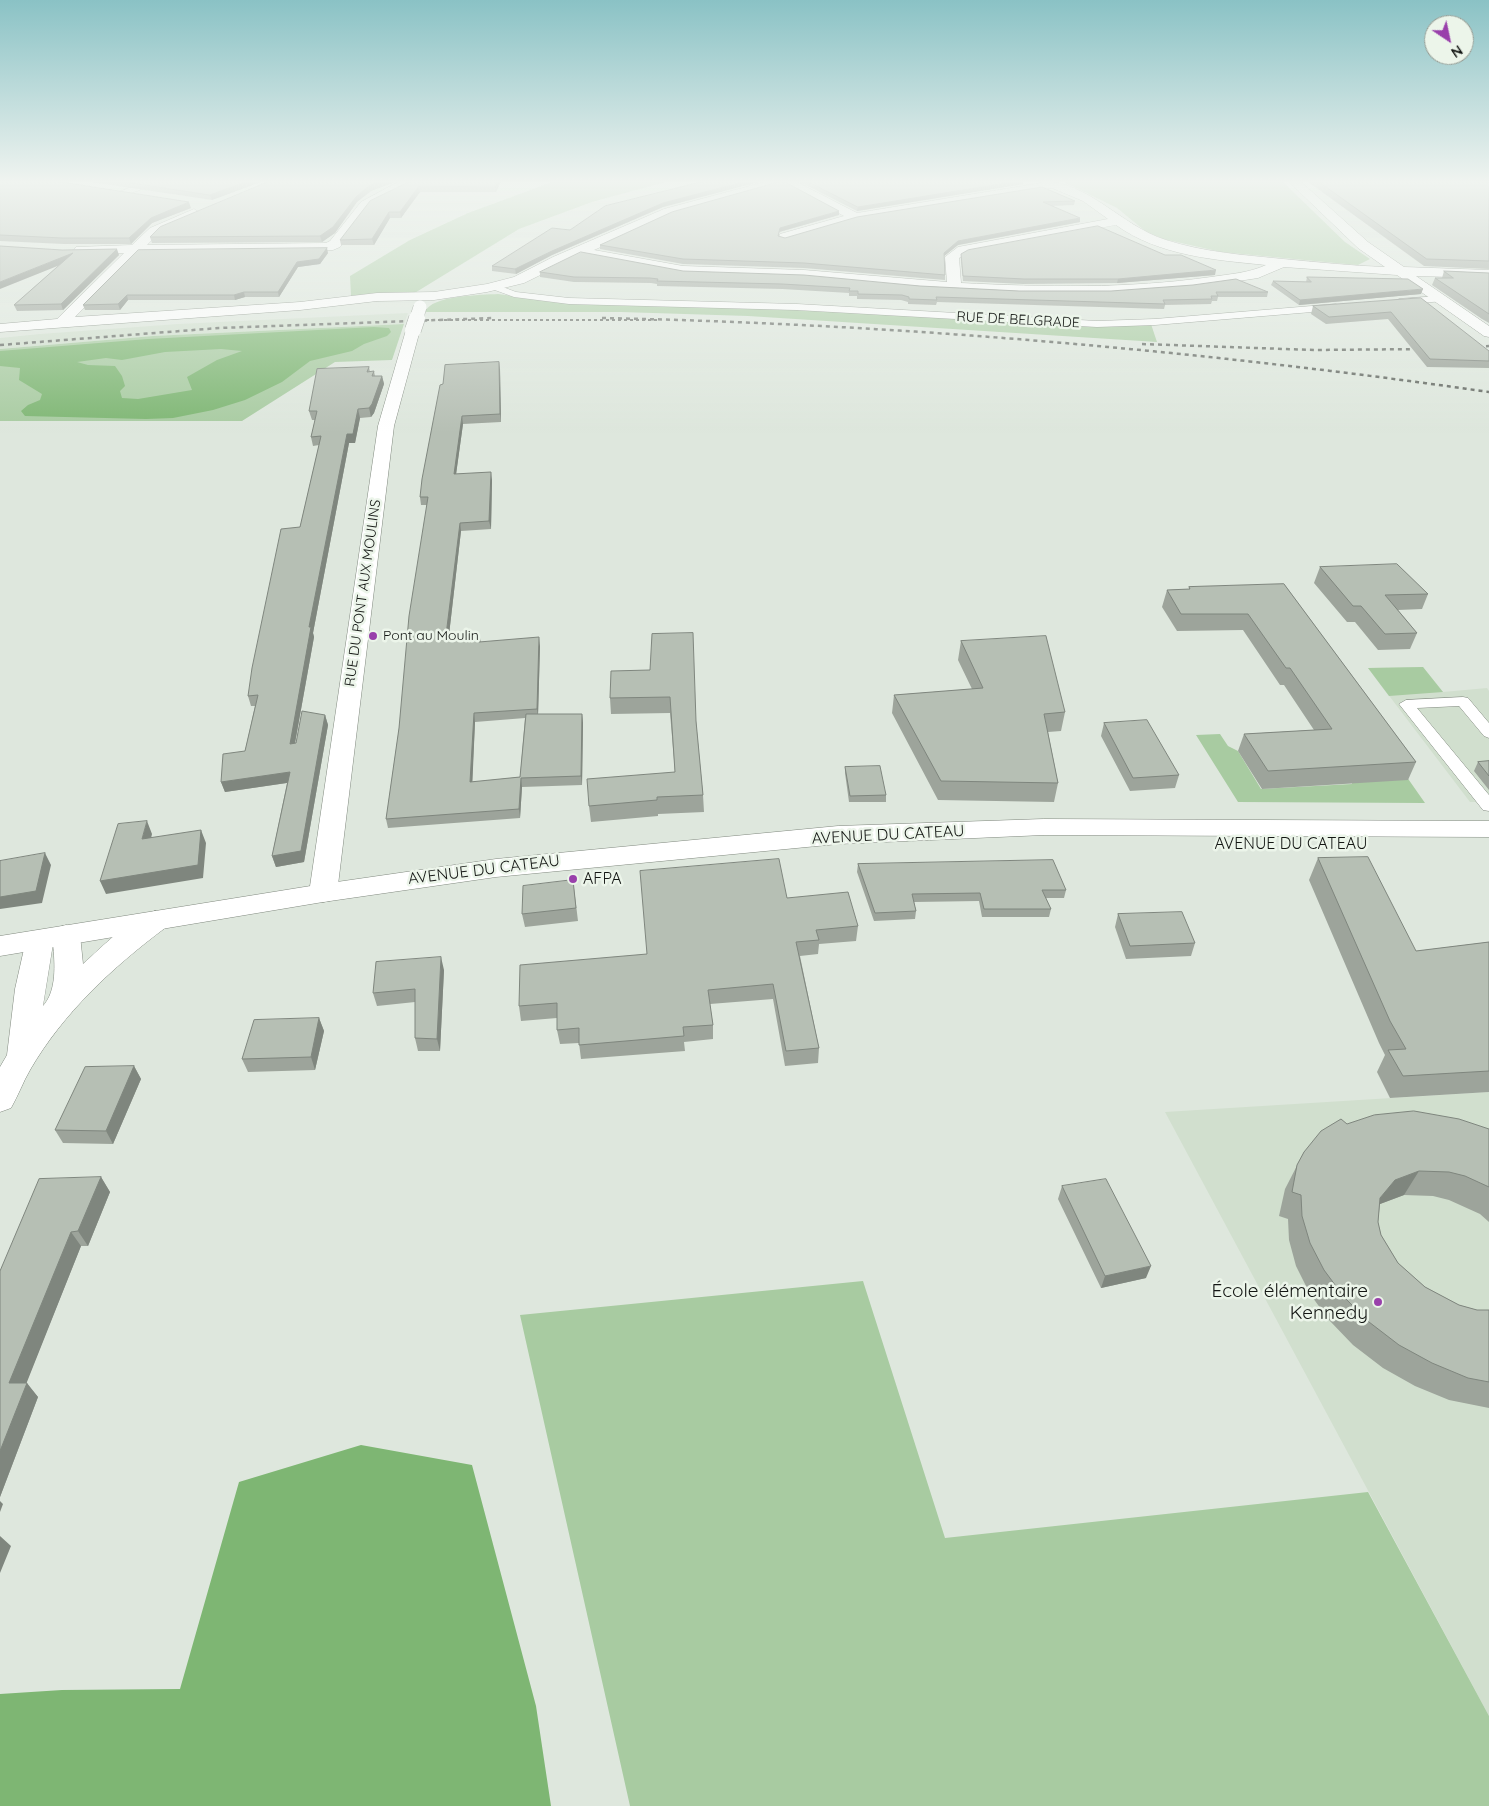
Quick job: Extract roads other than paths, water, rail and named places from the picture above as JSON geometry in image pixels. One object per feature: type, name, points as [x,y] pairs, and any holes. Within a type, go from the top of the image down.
[{"type":"street","points":[[62,322],[118,265]]},
{"type":"street","points":[[495,287],[519,280],[549,265]]},
{"type":"street","points":[[652,265],[677,269],[817,274],[954,287],[1040,291],[1154,287],[1258,274],[1277,265]]},
{"type":"street","points":[[953,265],[954,287]]},
{"type":"street","points":[[1316,265],[1489,274]]},
{"type":"street","points":[[1392,265],[1489,332]]},
{"type":"street","name":"RUE DE BELGRADE","points":[[0,328],[300,306],[377,297],[422,302],[495,287]]},
{"type":"street","name":"RUE DU PONT AUX MOULINS","points":[[323,893],[386,426],[422,302]]},
{"type":"street","name":"AVENUE DU CATEAU","points":[[0,946],[323,893],[496,868],[662,850],[866,833],[973,831],[1044,827],[1489,829]]},
{"type":"street","name":"AVENUE DU CATEAU","points":[[973,831],[1089,842],[1489,846]]},
{"type":"street","points":[[0,1099],[22,1055],[60,1008],[117,948],[155,921]]},
{"type":"street","points":[[53,938],[69,976],[60,1008]]},
{"type":"street","points":[[22,1055],[30,989],[53,938]]},
{"type":"lane","name":"RUE DE BELGRADE","points":[[495,287],[514,294],[569,301],[783,307],[1097,324],[1155,322],[1342,307]]},
{"type":"lane","points":[[1391,303],[1440,299]]},
{"type":"lane","points":[[1489,733],[1463,701],[1406,704],[1489,806]]},
{"type":"railway","points":[[438,320],[493,318]]},
{"type":"railway","points":[[602,318],[824,326],[1047,342],[1268,364],[1489,392]]},
{"type":"railway","points":[[420,320],[438,320]]},
{"type":"railway","points":[[0,345],[219,328],[438,320]]},
{"type":"railway","points":[[438,320],[658,320]]},
{"type":"railway","points":[[1142,344],[1314,350],[1427,349]]},
{"type":"railway","points":[[1470,347],[1489,346]]},
{"type":"place","name":"Pont au Moulin","points":[[373,636]]},
{"type":"place","name":"AFPA","points":[[573,879]]},
{"type":"place","name":"École élémentaire Kennedy","points":[[1378,1302]]}]
